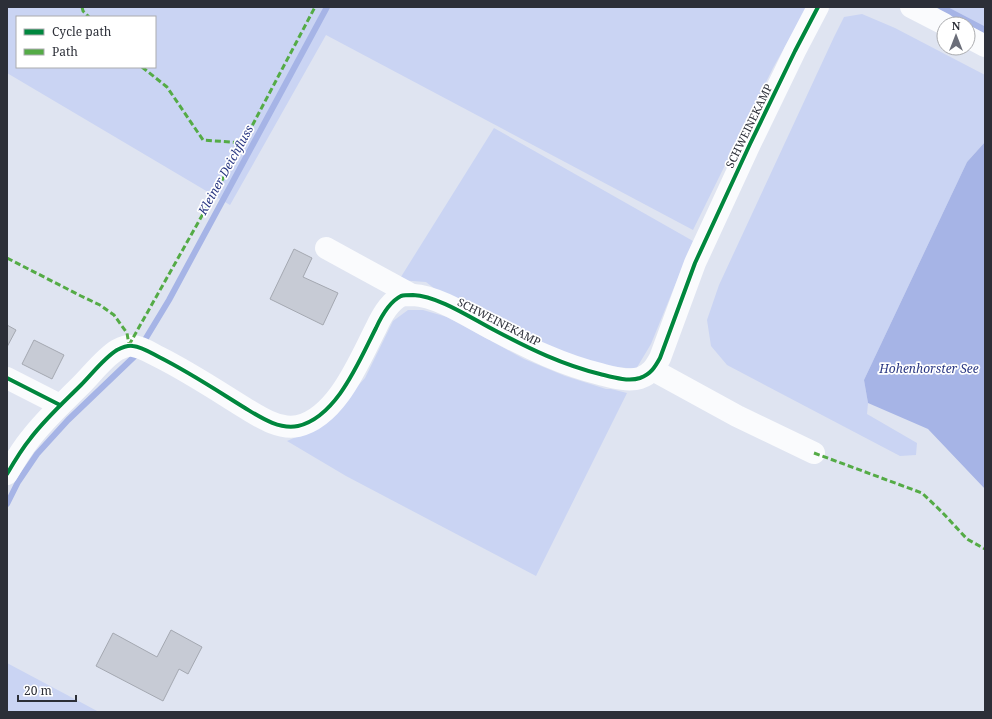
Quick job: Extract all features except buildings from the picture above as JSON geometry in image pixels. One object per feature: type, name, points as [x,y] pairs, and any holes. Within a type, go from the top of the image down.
[{"type":"street","name":"SCHWEINEKAMP","points":[[326,248],[412,295],[427,297],[450,307],[524,345],[580,369],[629,380],[641,378],[653,370],[660,358],[695,263],[757,130],[818,7]]},
{"type":"street","points":[[911,7],[936,20]]},
{"type":"street","points":[[976,41],[985,46]]},
{"type":"street","points":[[7,474],[30,438],[60,405],[117,351],[129,345],[146,350],[183,370],[270,422],[288,427],[299,426],[312,421],[324,412],[336,399],[358,362],[382,316],[394,302],[402,296],[412,295]]},
{"type":"street","points":[[653,370],[737,416],[814,453]]},
{"type":"street","points":[[7,378],[60,405]]},
{"type":"shaded area","points":[[7,7],[807,7],[773,68],[693,230],[326,35],[230,205],[7,73]]},
{"type":"shaded area","points":[[933,7],[985,7],[985,34],[976,29],[976,16],[950,16]]},
{"type":"shaded area","points":[[862,14],[895,28],[936,49],[936,56],[949,56],[985,75],[985,142],[967,162],[864,380],[868,403],[867,414],[917,443],[916,455],[900,456],[727,365],[711,346],[707,320],[719,285],[844,17]]},
{"type":"shaded area","points":[[494,128],[693,241],[651,344],[636,369],[599,365],[532,342],[449,300],[426,282],[399,280]]},
{"type":"shaded area","points":[[408,310],[423,310],[447,317],[524,359],[565,376],[606,389],[627,393],[536,576],[346,476],[287,441],[321,426],[365,378],[393,321]]},
{"type":"shaded area","points":[[7,663],[99,712],[7,712]]},
{"type":"water","name":"Hohenhorster See","points":[[985,142],[985,489],[928,429],[868,403],[864,380],[967,162]]},
{"type":"waterway","name":"Kleiner Deichfluss","points":[[143,343],[169,300],[327,7]]},
{"type":"waterway","name":"Kleiner Deichfluss","points":[[941,7],[985,30]]},
{"type":"waterway","name":"Kleiner Deichfluss","points":[[7,504],[18,482],[37,454],[68,420],[138,353]]},
{"type":"marked path","points":[[82,7],[83,11],[88,16]]},
{"type":"marked path","points":[[129,345],[243,143],[315,7]]},
{"type":"marked path","points":[[143,68],[167,87],[203,140],[243,143]]},
{"type":"marked path","points":[[7,258],[100,305],[114,315],[127,333],[129,345]]},
{"type":"marked path","points":[[814,453],[922,493],[967,539],[985,549]]},
{"type":"cycle path","points":[[7,474],[24,447],[48,418],[107,357],[117,350],[127,346],[146,350],[202,381],[270,422],[291,427],[312,421],[324,412],[335,400],[354,371],[380,319],[393,302],[404,295],[423,296],[445,304],[521,344],[573,366],[620,379],[635,379],[644,376],[652,370],[660,358],[695,263],[750,144],[818,7]]},
{"type":"cycle path","points":[[7,378],[60,405]]}]
